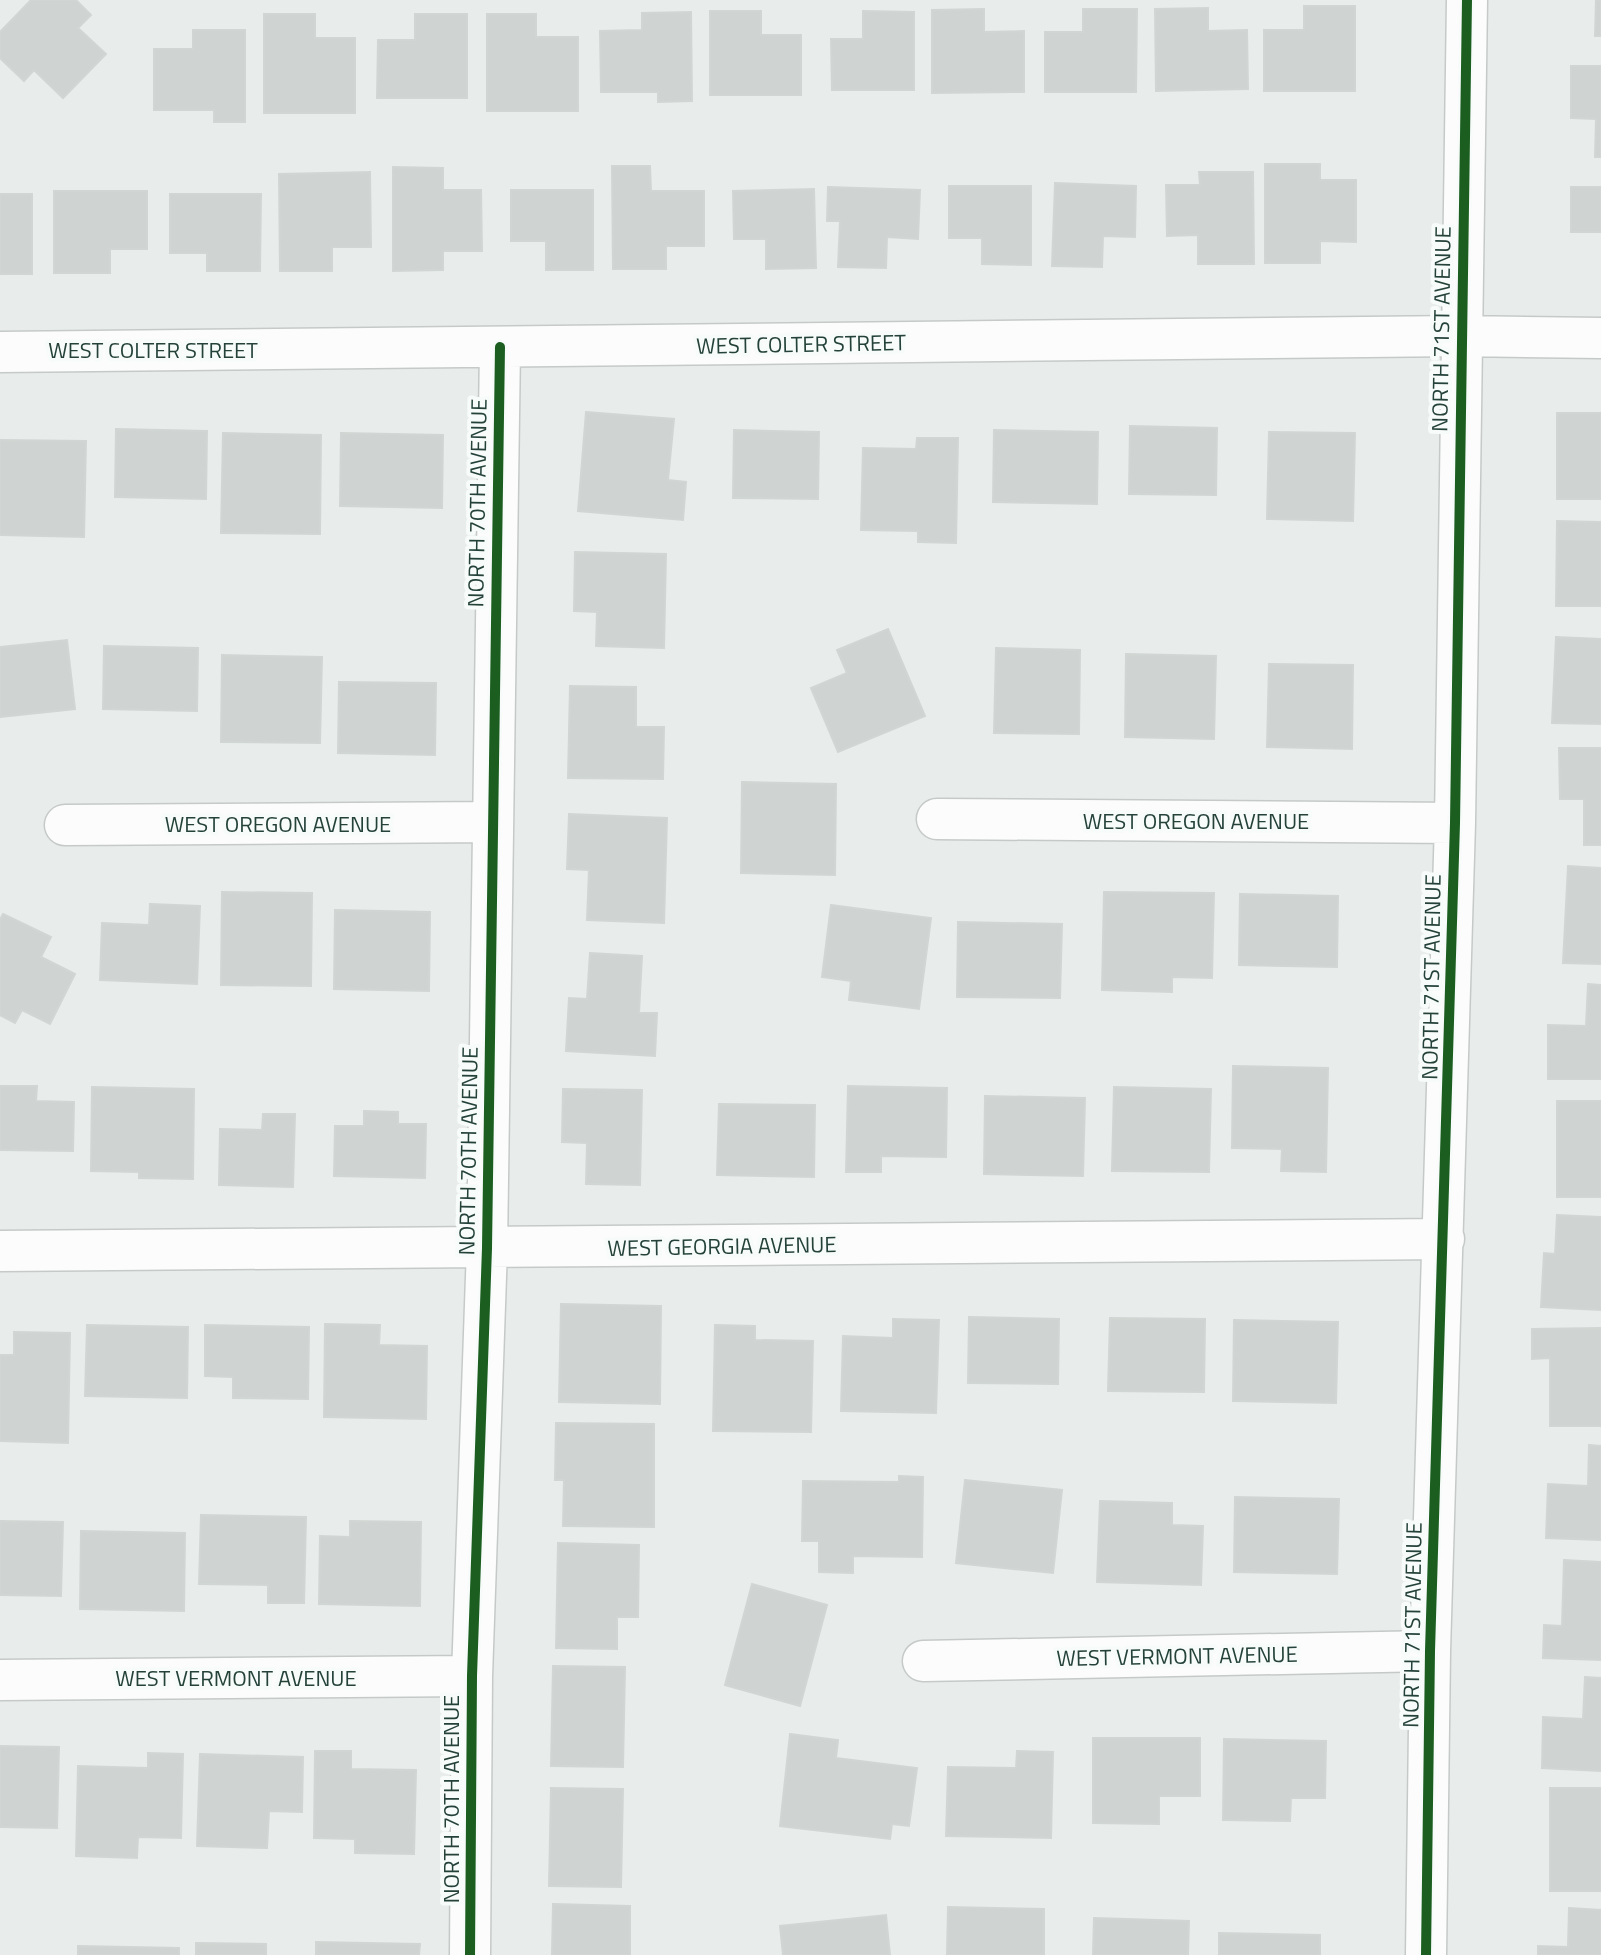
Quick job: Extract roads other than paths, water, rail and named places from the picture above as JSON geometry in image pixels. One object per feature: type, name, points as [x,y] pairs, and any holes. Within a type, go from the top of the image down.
[{"type":"street","name":"NORTH 71ST AVENUE","points":[[1426,1955],[1430,1651],[1455,823],[1467,0]]},
{"type":"street","name":"WEST COLTER STREET","points":[[0,352],[1460,336],[1601,338]]},
{"type":"street","name":"NORTH 70TH AVENUE","points":[[470,1955],[472,1676],[487,1248],[500,347]]},
{"type":"street","name":"WEST OREGON AVENUE","points":[[937,819],[1455,823]]},
{"type":"street","name":"WEST OREGON AVENUE","points":[[65,825],[491,822]]},
{"type":"street","name":"WEST GEORGIA AVENUE","points":[[0,1251],[1444,1239]]},
{"type":"street","name":"WEST VERMONT AVENUE","points":[[923,1661],[1430,1651]]},
{"type":"street","name":"WEST VERMONT AVENUE","points":[[0,1680],[472,1676]]}]
